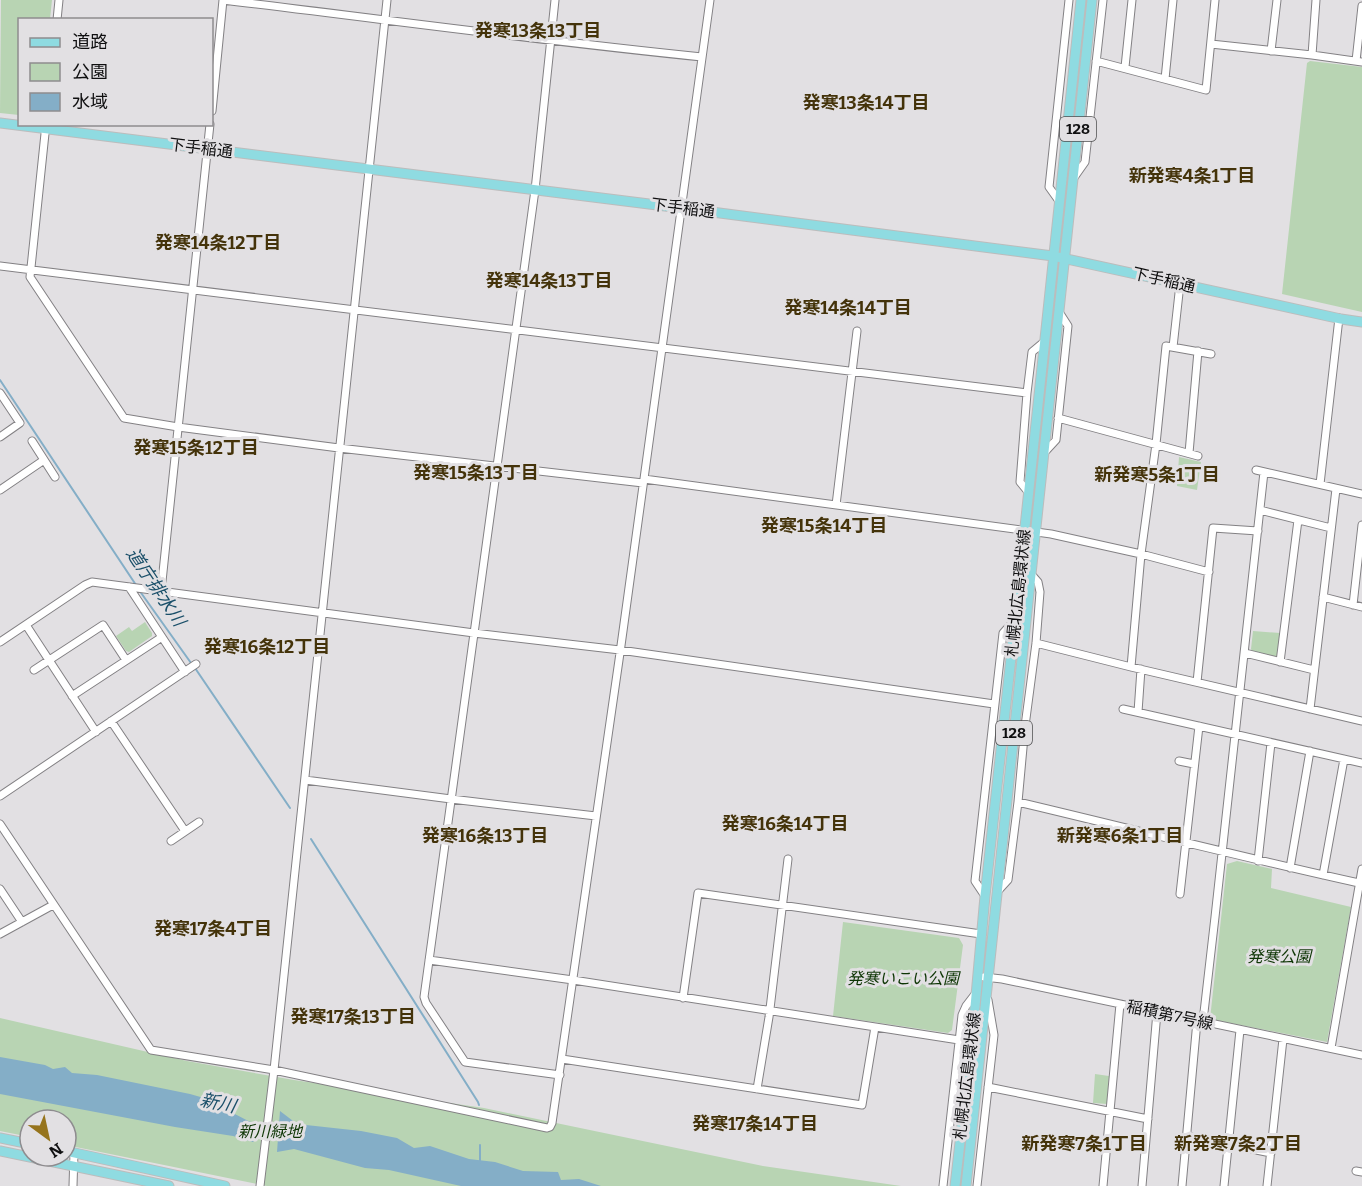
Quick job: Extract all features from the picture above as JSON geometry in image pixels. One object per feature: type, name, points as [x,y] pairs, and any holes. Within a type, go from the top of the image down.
[{"type":"main road","name":"札幌北広島環状線","points":[[983,977],[981,934],[1081,0]]},
{"type":"main road","name":"札幌北広島環状線","points":[[966,1186],[983,977],[997,892],[1092,0]]},
{"type":"main road","name":"下手稲通","points":[[0,123],[18,125]]},
{"type":"main road","name":"下手稲通","points":[[45,127],[1053,256],[1362,321]]},
{"type":"main road","name":"札幌北広島環状線","points":[[955,1186],[958,1150],[982,991]]},
{"type":"main road","points":[[0,1138],[18,1142]]},
{"type":"main road","points":[[0,1151],[18,1155]]},
{"type":"main road","points":[[78,1154],[225,1186]]},
{"type":"main road","points":[[78,1167],[142,1183],[169,1186]]},
{"type":"street","points":[[57,18],[58,0]]},
{"type":"street","points":[[213,101],[223,0],[551,41],[702,57]]},
{"type":"street","points":[[260,1186],[387,0]]},
{"type":"street","points":[[555,0],[535,190],[424,997],[426,1004],[465,1062],[560,1075]]},
{"type":"street","points":[[0,824],[5,840],[53,905],[151,1050],[274,1070],[550,1127],[560,1075],[710,0]]},
{"type":"street","points":[[1059,201],[1049,187],[1069,0]]},
{"type":"street","points":[[1073,179],[1085,162],[1102,0]]},
{"type":"street","points":[[1125,67],[1132,0]]},
{"type":"street","points":[[1165,79],[1173,0]]},
{"type":"street","points":[[1096,60],[1206,90],[1215,0]]},
{"type":"street","points":[[1271,51],[1277,0]]},
{"type":"street","points":[[1312,55],[1316,0]]},
{"type":"street","points":[[1211,44],[1359,62],[1362,6]]},
{"type":"street","points":[[161,591],[210,126]]},
{"type":"street","points":[[45,127],[30,277],[124,418],[129,420],[497,466],[643,481],[1036,532],[1141,554],[1209,572]]},
{"type":"street","points":[[0,266],[1027,393]]},
{"type":"street","points":[[1173,347],[1180,284]]},
{"type":"street","points":[[1044,453],[1056,440],[1068,326],[1059,312]]},
{"type":"street","points":[[1320,484],[1339,318]]},
{"type":"street","points":[[836,506],[857,332]]},
{"type":"street","points":[[1029,493],[1020,482],[1027,393],[1032,352],[1044,342]]},
{"type":"street","points":[[1131,666],[1141,554],[1167,346],[1211,354]]},
{"type":"street","points":[[1188,453],[1198,351]]},
{"type":"street","points":[[0,393],[20,423],[0,437]]},
{"type":"street","points":[[1058,418],[1198,456]]},
{"type":"street","points":[[32,441],[55,477]]},
{"type":"street","points":[[0,490],[44,460]]},
{"type":"street","points":[[1256,470],[1362,494]]},
{"type":"street","points":[[1182,1186],[1264,472]]},
{"type":"street","points":[[1310,708],[1335,489]]},
{"type":"street","points":[[1260,510],[1331,528]]},
{"type":"street","points":[[1280,662],[1298,520]]},
{"type":"street","points":[[1353,605],[1362,525]]},
{"type":"street","points":[[1197,682],[1213,528],[1258,531]]},
{"type":"street","points":[[997,892],[1008,880],[1036,643],[1040,592],[1038,582],[1031,574]]},
{"type":"street","points":[[0,642],[92,582],[620,650],[994,704]]},
{"type":"street","points":[[131,587],[186,671]]},
{"type":"street","points":[[1323,597],[1362,607]]},
{"type":"street","points":[[985,896],[975,881],[994,704],[1003,633],[1016,621]]},
{"type":"street","points":[[26,625],[96,732]]},
{"type":"street","points":[[34,670],[103,625],[126,660]]},
{"type":"street","points":[[72,696],[162,637]]},
{"type":"street","points":[[1036,643],[1362,721]]},
{"type":"street","points":[[1245,653],[1314,670]]},
{"type":"street","points":[[0,796],[196,664]]},
{"type":"street","points":[[1138,712],[1141,669]]},
{"type":"street","points":[[1123,709],[1362,763]]},
{"type":"street","points":[[111,721],[185,831]]},
{"type":"street","points":[[1179,894],[1199,726]]},
{"type":"street","points":[[1258,861],[1271,743]]},
{"type":"street","points":[[1290,868],[1310,751]]},
{"type":"street","points":[[1323,875],[1344,759]]},
{"type":"street","points":[[1179,760],[1194,764]]},
{"type":"street","points":[[305,780],[596,816]]},
{"type":"street","points":[[1018,802],[1359,884]]},
{"type":"street","points":[[171,841],[200,822]]},
{"type":"street","points":[[757,1089],[770,1011],[788,859]]},
{"type":"street","points":[[1331,1048],[1362,868]]},
{"type":"street","points":[[0,890],[22,922]]},
{"type":"street","points":[[683,998],[698,893],[981,934]]},
{"type":"street","points":[[0,934],[53,905]]},
{"type":"street","points":[[429,960],[959,1040]]},
{"type":"street","name":"稲積第7号線","points":[[983,977],[1002,979],[1362,1055]]},
{"type":"street","points":[[943,1186],[962,1015],[966,1006],[982,991],[994,1035],[976,1186]]},
{"type":"street","points":[[1103,1186],[1120,1004]]},
{"type":"street","points":[[1142,1186],[1157,1012]]},
{"type":"street","points":[[562,1059],[862,1105],[875,1027]]},
{"type":"street","points":[[1224,1186],[1240,1030]]},
{"type":"street","points":[[1268,1186],[1283,1039]]},
{"type":"street","points":[[988,1087],[1148,1119]]},
{"type":"street","points":[[1187,1136],[1271,1154]]},
{"type":"street","points":[[73,1168],[73,1186]]},
{"type":"green space","points":[[1,0],[52,0],[50,18],[18,18],[18,115],[0,113]]},
{"type":"green space","points":[[1310,61],[1362,67],[1362,312],[1282,294],[1307,63]]},
{"type":"green space","points":[[1179,457],[1201,462],[1197,490],[1177,486]]},
{"type":"green space","points":[[145,622],[152,636],[129,652],[126,651],[116,636],[129,627],[132,631]]},
{"type":"green space","points":[[1253,631],[1280,633],[1279,656],[1252,652]]},
{"type":"green space","name":"発寒公園","points":[[1237,861],[1272,869],[1271,888],[1351,907],[1327,1042],[1210,1019],[1227,864]]},
{"type":"green space","name":"発寒いこい公園","points":[[843,922],[959,938],[963,945],[952,1030],[948,1033],[833,1016]]},
{"type":"green space","name":"新川緑地","points":[[0,1018],[187,1061],[294,1080],[484,1108],[763,1166],[901,1186],[267,1186],[78,1147],[78,1108],[18,1108],[18,1135],[0,1131]]},
{"type":"green space","points":[[1095,1074],[1109,1076],[1107,1104],[1093,1103]]},
{"type":"water","points":[[0,1057],[45,1065],[53,1069],[65,1067],[72,1073],[97,1075],[190,1094],[218,1102],[231,1112],[258,1126],[256,1139],[253,1142],[233,1136],[0,1094]]},
{"type":"water","points":[[280,1111],[297,1124],[361,1131],[397,1138],[414,1148],[430,1146],[469,1159],[495,1162],[523,1171],[558,1172],[561,1180],[579,1179],[601,1186],[461,1186],[389,1170],[365,1168],[294,1149],[277,1152]]},
{"type":"waterway","name":"道庁排水川","points":[[0,380],[136,585]]},
{"type":"waterway","name":"道庁排水川","points":[[139,590],[191,663]]},
{"type":"waterway","name":"道庁排水川","points":[[195,668],[290,808]]},
{"type":"waterway","name":"道庁排水川","points":[[311,839],[479,1105]]},
{"type":"waterway","name":"新川","points":[[241,1126],[295,1137]]},
{"type":"waterway","name":"道庁排水川","points":[[480,1145],[480,1163]]},
{"type":"district","name":"発寒13条13丁目","points":[[538,31]]},
{"type":"district","name":"発寒13条14丁目","points":[[866,103]]},
{"type":"district","name":"新発寒4条1丁目","points":[[1192,176]]},
{"type":"district","name":"発寒14条12丁目","points":[[218,243]]},
{"type":"district","name":"発寒14条13丁目","points":[[549,281]]},
{"type":"district","name":"発寒14条14丁目","points":[[848,308]]},
{"type":"district","name":"発寒15条12丁目","points":[[196,448]]},
{"type":"district","name":"発寒15条13丁目","points":[[476,473]]},
{"type":"district","name":"新発寒5条1丁目","points":[[1157,475]]},
{"type":"district","name":"発寒15条14丁目","points":[[824,526]]},
{"type":"district","name":"発寒16条12丁目","points":[[267,647]]},
{"type":"district","name":"発寒16条14丁目","points":[[785,824]]},
{"type":"district","name":"発寒16条13丁目","points":[[485,836]]},
{"type":"district","name":"新発寒6条1丁目","points":[[1120,836]]},
{"type":"district","name":"発寒17条4丁目","points":[[213,929]]},
{"type":"district","name":"発寒17条13丁目","points":[[353,1017]]},
{"type":"district","name":"発寒17条14丁目","points":[[755,1124]]},
{"type":"district","name":"新発寒7条1丁目","points":[[1084,1144]]},
{"type":"district","name":"新発寒7条2丁目","points":[[1238,1144]]}]
